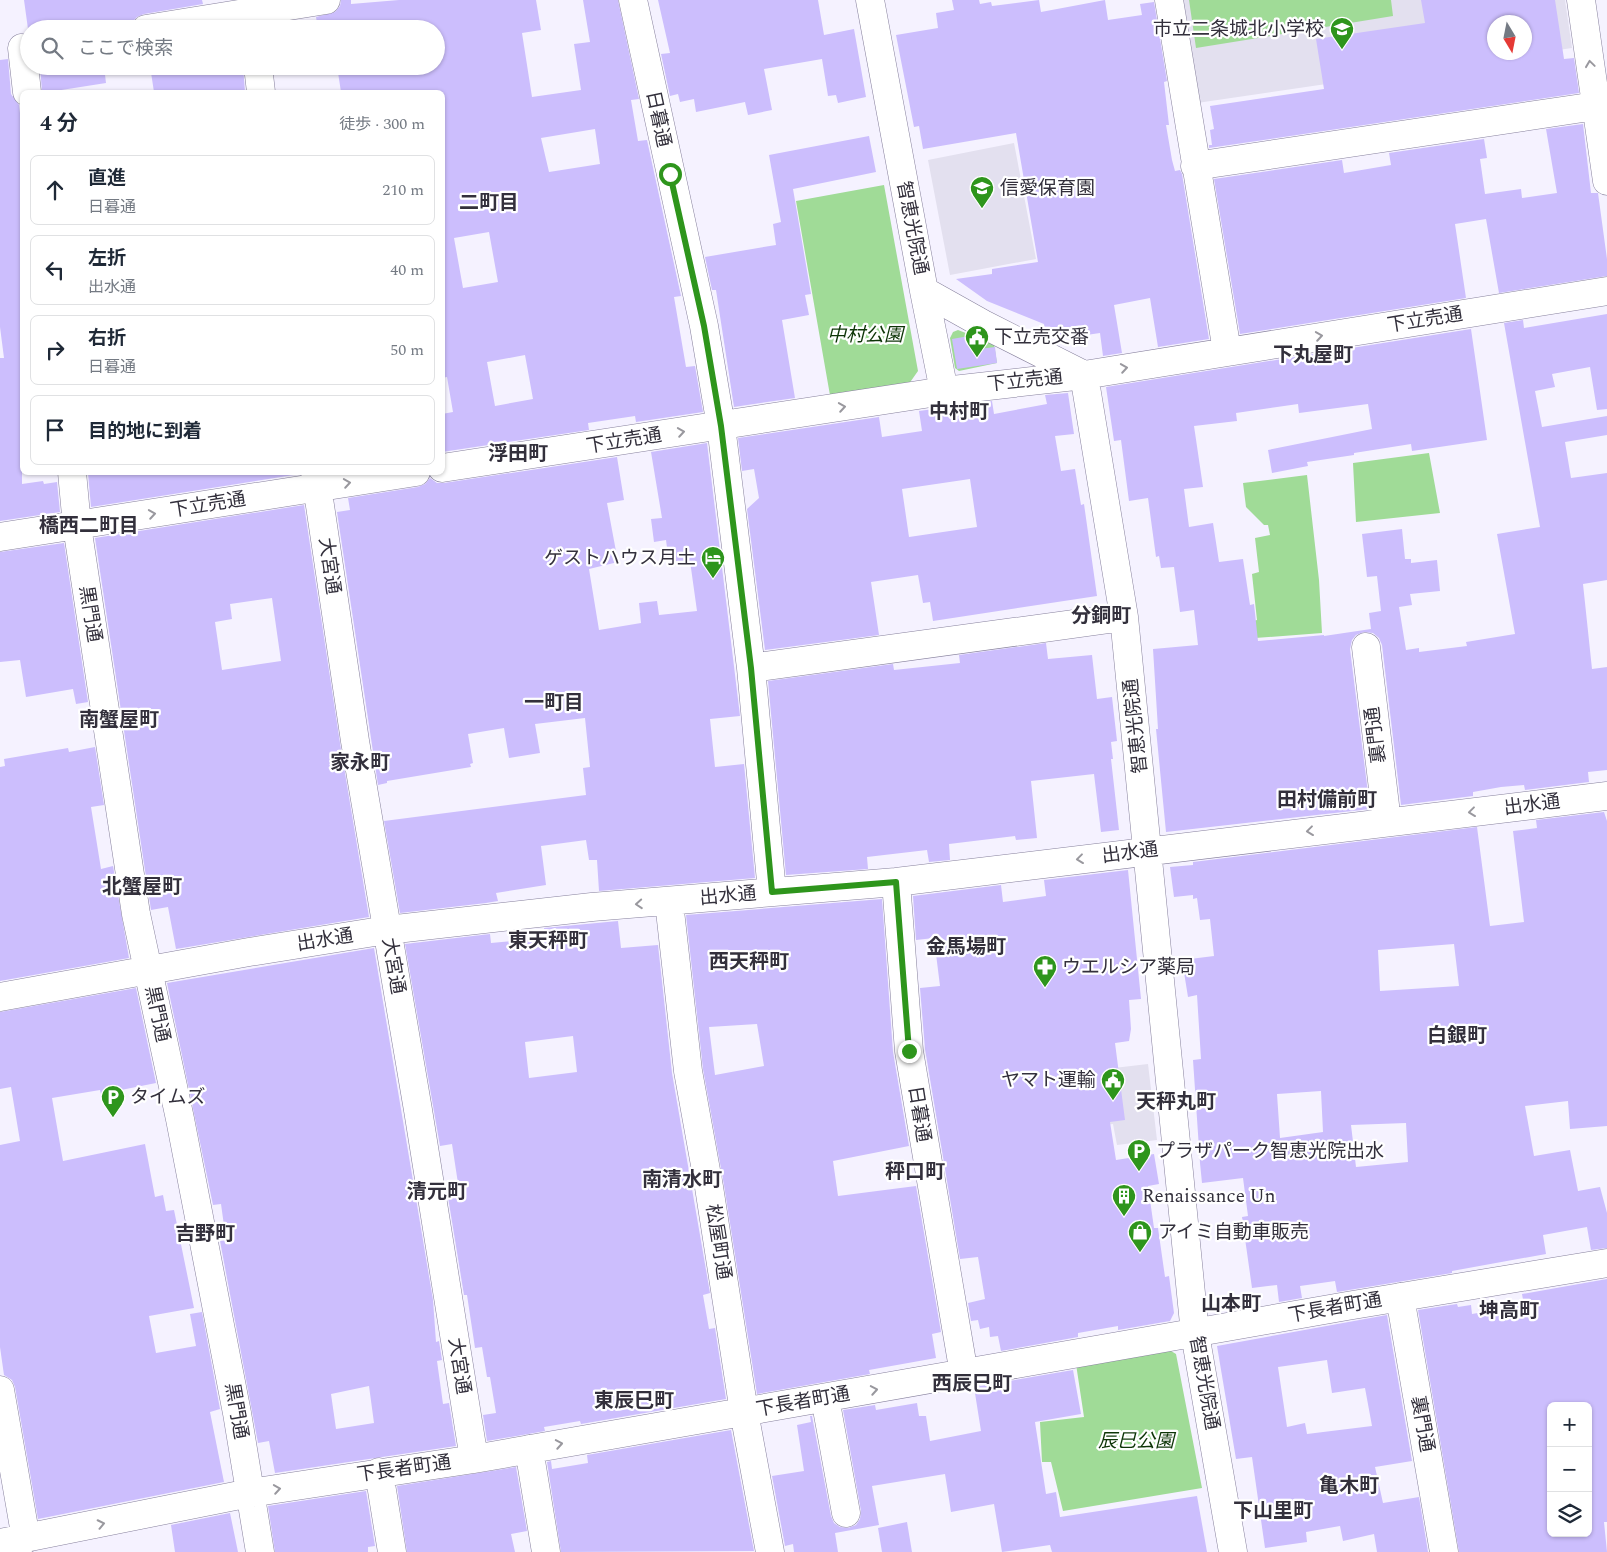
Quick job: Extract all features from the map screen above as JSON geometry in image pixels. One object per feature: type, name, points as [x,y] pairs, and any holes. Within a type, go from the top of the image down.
[{"type":"street","points":[[210,20],[326,0]]},
{"type":"street","name":"日暮通","points":[[633,0],[704,326],[721,426],[751,668],[772,892]]},
{"type":"street","name":"智恵光院通","points":[[870,0],[924,291],[983,324],[1084,375],[1124,617],[1195,1334],[1233,1552]]},
{"type":"street","points":[[1169,0],[1227,351]]},
{"type":"street","points":[[1580,0],[1596,35],[1596,106],[1607,181]]},
{"type":"street","points":[[17,48],[20,61]]},
{"type":"street","points":[[23,75],[27,90]]},
{"type":"street","points":[[259,75],[261,90]]},
{"type":"street","points":[[1195,166],[1596,106]]},
{"type":"street","points":[[924,291],[944,390]]},
{"type":"street","name":"下立売通","points":[[445,468],[944,390],[1084,375],[1607,291]]},
{"type":"street","name":"黒門通","points":[[72,475],[77,526],[136,914],[182,1129],[260,1552]]},
{"type":"street","name":"下立売通","points":[[0,537],[77,526],[316,480],[378,475]]},
{"type":"street","name":"大宮通","points":[[316,480],[355,741],[474,1459]]},
{"type":"street","points":[[751,668],[1124,617]]},
{"type":"street","name":"裏門通","points":[[1366,647],[1387,822]]},
{"type":"street","name":"出水通","points":[[0,997],[148,969],[387,930],[592,908],[896,882],[1607,796]]},
{"type":"street","name":"日暮通","points":[[896,882],[909,1051],[964,1374]]},
{"type":"street","name":"松屋町通","points":[[669,902],[688,1071],[709,1188],[744,1412],[770,1552]]},
{"type":"street","name":"下長者町通","points":[[0,1543],[250,1493],[378,1472],[474,1459],[1400,1297],[1607,1263]]},
{"type":"street","name":"裏門通","points":[[1400,1297],[1444,1552]]},
{"type":"street","points":[[0,1390],[26,1538]]},
{"type":"street","points":[[825,1398],[846,1513]]},
{"type":"street","points":[[529,1449],[546,1552]]},
{"type":"street","points":[[378,1472],[392,1552]]},
{"type":"shaded area","name":"市立二条城北小学校","points":[[1181,0],[1565,0],[1572,48],[1532,54],[1532,15],[1487,15],[1487,60],[1490,60],[1197,103]]},
{"type":"shaded area","name":"信愛保育園","points":[[1014,143],[1036,259],[950,275],[928,160]]},
{"type":"shaded area","points":[[1148,1064],[1157,1140],[1117,1145],[1113,1124],[1071,1129],[1063,1074]]},
{"type":"green space","points":[[1189,0],[1391,0],[1393,16],[1196,48]]},
{"type":"green space","name":"中村公園","points":[[884,185],[918,371],[906,388],[831,401],[796,201]]},
{"type":"green space","points":[[958,330],[994,344],[997,363],[959,371],[955,368],[950,338],[953,332]]},
{"type":"green space","points":[[1429,453],[1440,513],[1356,522],[1353,463]]},
{"type":"green space","points":[[1307,475],[1319,580],[1322,633],[1255,638],[1253,621],[1257,620],[1252,574],[1259,572],[1255,538],[1270,535],[1268,525],[1264,525],[1246,507],[1243,483]]},
{"type":"green space","name":"辰巳公園","points":[[1166,1348],[1176,1354],[1202,1488],[1063,1511],[1051,1462],[1042,1462],[1040,1422],[1084,1417],[1076,1364]]},
{"type":"building","points":[[24,0],[202,0],[203,4],[144,14],[134,20],[27,20]]},
{"type":"building","points":[[341,0],[351,0],[351,4],[399,0],[536,0],[541,30],[522,33],[532,97],[581,90],[574,44],[590,42],[583,0],[618,0],[639,99],[631,100],[638,141],[647,140],[681,296],[674,297],[686,367],[695,366],[703,412],[636,422],[635,416],[588,423],[589,430],[445,452],[445,413],[453,412],[447,377],[445,377],[445,90],[341,90],[338,75],[445,75],[445,20],[316,20],[316,17],[335,12],[340,6]],"holes":[[[595,129],[600,164],[549,172],[541,138]],[[489,232],[498,282],[463,288],[454,238]],[[525,355],[533,399],[495,406],[487,362]]]},
{"type":"building","points":[[658,0],[818,0],[824,35],[854,29],[866,97],[838,103],[836,95],[828,96],[822,59],[764,69],[772,110],[748,115],[745,102],[696,112],[694,99],[680,102],[678,94],[670,96],[661,54],[670,53]]},
{"type":"building","points":[[952,0],[979,0],[980,4],[991,2],[992,6],[1039,0],[1041,12],[1105,0],[1108,20],[1142,15],[1140,4],[1154,2],[1167,81],[1164,82],[1169,125],[1166,125],[1175,171],[1180,170],[1182,174],[1209,339],[1158,347],[1150,298],[1114,305],[1122,353],[1103,356],[1100,333],[1059,339],[1058,327],[1045,329],[1044,324],[987,301],[956,279],[992,274],[992,269],[1038,262],[1016,133],[923,149],[919,126],[914,127],[896,35],[938,28],[936,13],[954,10]]},
{"type":"building","points":[[1421,0],[1555,0],[1564,59],[1574,58],[1579,93],[1209,148],[1209,145],[1212,145],[1210,130],[1214,129],[1210,106],[1324,89],[1316,39],[1425,23]]},
{"type":"building","points":[[8,59],[11,94],[19,105],[20,113],[20,475],[22,475],[22,484],[43,481],[44,484],[57,482],[60,512],[0,521],[0,358],[4,358],[0,327],[0,60]]},
{"type":"building","points":[[41,75],[105,75],[106,83],[61,90],[42,90]]},
{"type":"building","points":[[151,75],[244,75],[245,90],[154,90]]},
{"type":"building","points":[[1583,124],[1591,193],[1598,193],[1607,259],[1607,276],[1499,293],[1486,219],[1455,224],[1466,298],[1240,334],[1214,179],[1342,160],[1344,173],[1391,165],[1389,153],[1484,139],[1487,158],[1480,159],[1485,194],[1521,189],[1522,198],[1557,193],[1546,129]]},
{"type":"building","points":[[869,136],[876,172],[793,189],[811,294],[805,295],[809,315],[782,320],[795,398],[734,407],[716,290],[712,290],[705,257],[776,245],[773,224],[781,222],[769,155]]},
{"type":"building","points":[[1607,314],[1607,409],[1597,410],[1590,367],[1552,374],[1555,387],[1535,391],[1542,427],[1607,416],[1607,435],[1565,442],[1571,478],[1607,473],[1607,580],[1583,584],[1592,669],[1607,667],[1607,770],[1588,772],[1589,782],[1525,790],[1524,785],[1501,787],[1473,792],[1473,796],[1401,805],[1382,645],[1379,638],[1373,633],[1364,632],[1356,635],[1352,640],[1350,649],[1370,809],[1166,832],[1156,729],[1158,729],[1153,649],[1198,645],[1194,610],[1180,612],[1174,567],[1161,568],[1159,556],[1156,557],[1148,498],[1129,501],[1121,440],[1114,441],[1106,387],[1471,329],[1487,440],[1412,451],[1411,444],[1307,462],[1308,466],[1272,473],[1268,450],[1372,429],[1368,404],[1299,413],[1298,404],[1236,413],[1237,421],[1194,426],[1203,487],[1184,489],[1189,527],[1213,523],[1219,562],[1243,559],[1250,605],[1254,604],[1258,641],[1324,636],[1371,629],[1369,613],[1381,611],[1377,576],[1367,577],[1362,534],[1402,529],[1405,559],[1411,559],[1411,563],[1437,560],[1440,591],[1410,594],[1412,605],[1399,607],[1406,650],[1419,648],[1419,652],[1467,646],[1466,642],[1515,634],[1497,534],[1540,527],[1504,323],[1523,320],[1524,328]]},
{"type":"building","points":[[969,336],[971,350],[995,347],[997,363],[957,369],[952,339]]},
{"type":"building","points":[[1068,393],[1074,434],[1055,436],[1061,471],[1075,469],[1081,505],[1084,504],[1097,596],[933,621],[930,602],[923,603],[918,575],[871,582],[879,635],[765,650],[747,509],[759,498],[754,469],[742,471],[738,438],[879,417],[882,437],[922,431],[919,411],[992,401],[994,414],[1047,404],[1045,395]],"holes":[[[970,479],[977,527],[909,537],[902,489]]]},
{"type":"building","points":[[707,443],[740,716],[710,719],[715,767],[744,764],[755,878],[599,891],[597,860],[589,860],[586,840],[541,846],[546,885],[496,893],[498,901],[400,913],[384,821],[586,795],[583,768],[590,767],[585,718],[535,724],[540,753],[509,758],[504,728],[468,734],[473,763],[470,764],[471,767],[387,781],[387,783],[378,785],[337,512],[350,510],[348,498],[418,487],[425,484],[430,478],[437,483],[444,483],[617,457],[624,500],[607,503],[618,562],[589,569],[599,630],[641,623],[639,603],[657,601],[659,615],[697,611],[690,561],[669,563],[666,540],[654,542],[651,519],[662,518],[651,452]]},
{"type":"building","points":[[88,475],[294,475],[91,507]]},
{"type":"building","points":[[304,505],[340,743],[369,917],[176,949],[168,907],[151,910],[95,538]],"holes":[[[272,598],[281,661],[222,670],[215,622],[232,619],[230,604]]]},
{"type":"building","points":[[64,543],[88,702],[76,704],[73,689],[26,697],[20,660],[0,662],[0,552]]},
{"type":"building","points":[[1046,643],[1048,659],[1092,655],[1097,699],[1112,697],[1117,741],[1111,742],[1113,759],[1111,759],[1119,830],[1101,832],[1094,774],[1031,781],[1037,838],[1016,840],[1015,836],[949,844],[950,860],[929,862],[927,850],[867,857],[868,869],[786,875],[768,681],[893,664],[894,670],[960,663],[959,655]]},
{"type":"building","points":[[95,747],[104,805],[91,807],[101,869],[113,866],[129,958],[0,981],[0,767],[5,766],[4,759],[68,748],[69,752]]},
{"type":"building","points":[[1604,812],[1607,821],[1607,1126],[1570,1129],[1568,1101],[1525,1106],[1534,1156],[1570,1150],[1578,1191],[1600,1187],[1607,1213],[1607,1248],[1591,1250],[1587,1227],[1543,1235],[1546,1254],[1452,1271],[1452,1273],[1337,1292],[1335,1281],[1300,1286],[1302,1298],[1279,1302],[1277,1285],[1252,1288],[1242,1217],[1248,1216],[1243,1178],[1202,1183],[1193,1060],[1201,1059],[1197,995],[1188,997],[1182,960],[1214,956],[1210,919],[1200,920],[1197,898],[1193,899],[1193,895],[1174,897],[1170,867],[1193,865],[1193,862],[1477,827],[1490,926],[1524,922],[1513,831],[1537,828],[1536,820]],"holes":[[[1454,944],[1459,986],[1380,991],[1378,950]],[[1321,1091],[1323,1132],[1280,1138],[1277,1094]],[[1406,1123],[1408,1162],[1356,1167],[1351,1125]]]},
{"type":"building","points":[[1128,870],[1141,999],[1129,1000],[1131,1029],[1129,1041],[1115,1043],[1125,1120],[1110,1122],[1116,1160],[1154,1154],[1159,1184],[1148,1186],[1154,1228],[1158,1228],[1165,1277],[1169,1276],[1174,1313],[1170,1321],[1118,1330],[1118,1326],[1078,1333],[1078,1337],[1001,1351],[998,1336],[990,1337],[989,1327],[980,1329],[978,1320],[971,1321],[968,1303],[985,1299],[978,1257],[960,1259],[925,1049],[920,988],[940,986],[934,938],[916,940],[913,896],[1001,885],[1003,902],[1046,896],[1044,880]]},
{"type":"building","points":[[882,899],[893,1052],[909,1146],[833,1161],[838,1196],[916,1186],[941,1332],[932,1334],[936,1358],[869,1370],[870,1374],[757,1394],[724,1185],[703,1069],[686,915]],"holes":[[[757,1024],[764,1066],[715,1075],[709,1027]]]},
{"type":"building","points":[[618,921],[621,948],[658,945],[672,1073],[710,1293],[703,1295],[709,1329],[715,1328],[726,1399],[581,1424],[580,1421],[544,1427],[545,1431],[487,1441],[483,1415],[496,1413],[490,1377],[487,1377],[482,1347],[475,1348],[467,1295],[464,1295],[447,1191],[459,1190],[452,1144],[440,1146],[405,944],[490,934],[491,943],[545,938],[544,928]],"holes":[[[573,1036],[577,1072],[529,1078],[525,1042]]]},
{"type":"building","points":[[374,948],[433,1300],[436,1342],[439,1341],[442,1360],[437,1361],[443,1404],[449,1403],[456,1446],[275,1473],[269,1441],[258,1443],[220,1241],[226,1240],[221,1204],[213,1205],[167,983]],"holes":[[[369,1386],[374,1423],[336,1429],[331,1394]]]},
{"type":"building","points":[[136,988],[156,1083],[101,1094],[100,1090],[52,1098],[61,1150],[63,1161],[145,1144],[155,1197],[163,1195],[166,1211],[174,1210],[194,1308],[149,1316],[156,1353],[196,1346],[190,1314],[202,1312],[220,1409],[210,1412],[224,1482],[38,1519],[15,1387],[12,1380],[4,1375],[0,1347],[0,1145],[20,1141],[11,1087],[0,1089],[0,1012]]},
{"type":"building","points":[[1607,1279],[1607,1522],[1604,1522],[1607,1552],[1459,1552],[1418,1310],[1457,1304],[1458,1307],[1471,1305],[1472,1314],[1524,1305],[1522,1294]]},
{"type":"building","points":[[1387,1315],[1412,1461],[1375,1467],[1383,1503],[1419,1497],[1428,1552],[1377,1552],[1374,1534],[1343,1541],[1340,1526],[1306,1532],[1307,1542],[1265,1548],[1252,1457],[1236,1459],[1217,1346]],"holes":[[[1327,1360],[1332,1393],[1365,1388],[1372,1426],[1307,1434],[1305,1423],[1287,1427],[1278,1367]]]},
{"type":"building","points":[[1073,1370],[1081,1414],[1035,1422],[1046,1494],[1056,1492],[1060,1517],[1197,1496],[1207,1552],[1052,1552],[1050,1545],[1002,1552],[994,1504],[951,1512],[945,1474],[872,1486],[879,1525],[835,1533],[838,1552],[794,1552],[793,1544],[785,1546],[772,1476],[804,1471],[797,1425],[811,1422],[810,1416],[812,1416],[831,1516],[834,1523],[840,1527],[848,1528],[856,1525],[860,1519],[861,1511],[843,1410],[875,1405],[876,1410],[917,1403],[919,1416],[926,1416],[930,1441],[981,1431],[974,1387]]},
{"type":"building","points":[[731,1430],[754,1551],[561,1552],[547,1462],[551,1461],[552,1469],[588,1463],[587,1455]]},
{"type":"building","points":[[516,1467],[527,1531],[511,1534],[515,1552],[407,1552],[397,1486]]},
{"type":"building","points":[[366,1491],[375,1546],[368,1547],[368,1552],[275,1552],[268,1506]]},
{"type":"building","points":[[230,1513],[238,1552],[175,1552],[171,1525]]},
{"type":"building","points":[[907,1522],[912,1552],[882,1552],[878,1528]]},
{"type":"place","name":"市立二条城北小学校","points":[[1342,50]]},
{"type":"place","name":"信愛保育園","points":[[982,209]]},
{"type":"place","name":"下立売交番","points":[[977,358]]},
{"type":"place","name":"ゲストハウス月土","points":[[713,579]]},
{"type":"place","name":"ウエルシア薬局","points":[[1045,988]]},
{"type":"place","name":"ヤマト運輸","points":[[1113,1101]]},
{"type":"place","name":"タイムズ","points":[[113,1118]]},
{"type":"place","name":"プラザパーク智恵光院出水","points":[[1139,1172]]},
{"type":"place","name":"Renaissance Un","points":[[1124,1217]]},
{"type":"place","name":"アイミ自動車販売","points":[[1140,1253]]},
{"type":"district","name":"二町目","points":[[489,203]]},
{"type":"district","name":"下丸屋町","points":[[1313,355]]},
{"type":"district","name":"中村町","points":[[959,412]]},
{"type":"district","name":"浮田町","points":[[518,454]]},
{"type":"district","name":"橋西二町目","points":[[89,526]]},
{"type":"district","name":"分銅町","points":[[1101,616]]},
{"type":"district","name":"一町目","points":[[554,703]]},
{"type":"district","name":"南蟹屋町","points":[[119,720]]},
{"type":"district","name":"家永町","points":[[360,763]]},
{"type":"district","name":"田村備前町","points":[[1327,800]]},
{"type":"district","name":"北蟹屋町","points":[[142,887]]},
{"type":"district","name":"東天秤町","points":[[548,941]]},
{"type":"district","name":"金馬場町","points":[[966,947]]},
{"type":"district","name":"西天秤町","points":[[749,962]]},
{"type":"district","name":"白銀町","points":[[1457,1036]]},
{"type":"district","name":"天秤丸町","points":[[1176,1102]]},
{"type":"district","name":"秤口町","points":[[915,1172]]},
{"type":"district","name":"南清水町","points":[[682,1180]]},
{"type":"district","name":"清元町","points":[[437,1192]]},
{"type":"district","name":"吉野町","points":[[205,1234]]},
{"type":"district","name":"山本町","points":[[1231,1304]]},
{"type":"district","name":"坤高町","points":[[1509,1311]]},
{"type":"district","name":"西辰巳町","points":[[972,1384]]},
{"type":"district","name":"東辰巳町","points":[[634,1401]]},
{"type":"district","name":"亀木町","points":[[1349,1486]]},
{"type":"district","name":"下山里町","points":[[1273,1511]]},
{"type":"route","points":[[670,174],[704,326],[721,426],[751,668],[772,892],[896,882],[909,1051]]}]
